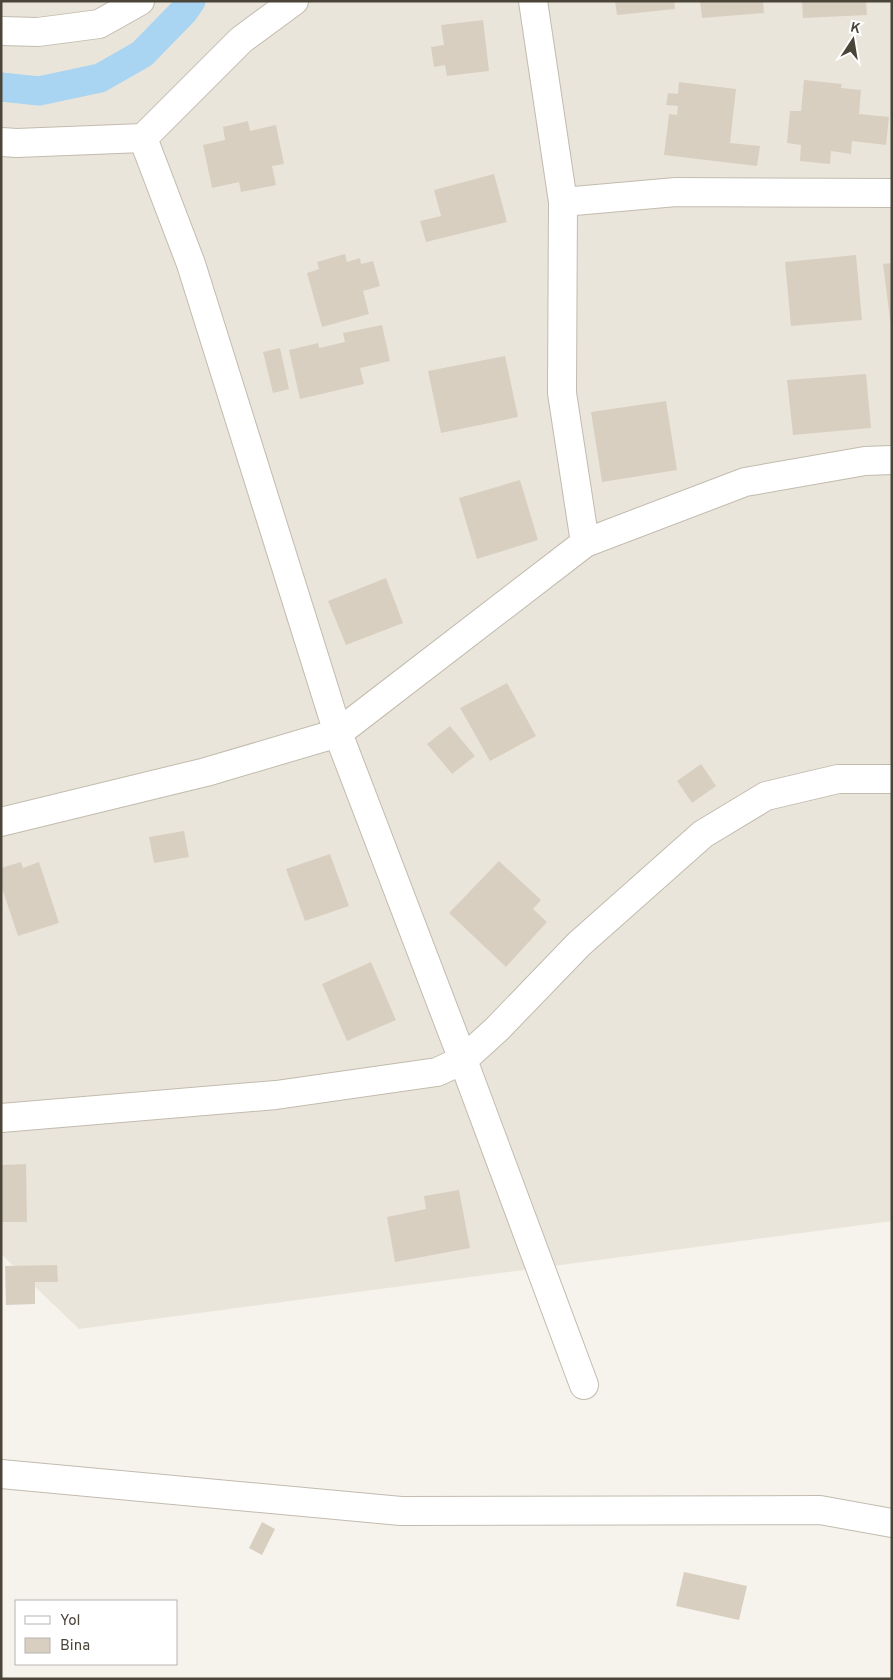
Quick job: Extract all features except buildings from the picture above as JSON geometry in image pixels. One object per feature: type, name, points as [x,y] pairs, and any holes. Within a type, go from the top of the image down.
[{"type":"street","points":[[1,31],[38,32],[99,24],[140,1]]},
{"type":"street","points":[[1,142],[143,138],[241,40],[294,1]]},
{"type":"street","points":[[533,1],[563,202],[562,393],[585,543]]},
{"type":"street","points":[[143,138],[191,264],[338,733],[463,1060],[584,1385]]},
{"type":"street","points":[[563,202],[676,192],[892,193]]},
{"type":"street","points":[[1,822],[206,772],[338,733],[585,543],[745,482],[864,461],[892,460]]},
{"type":"street","points":[[1,1118],[276,1096],[437,1072],[463,1060],[497,1029],[579,944],[703,834],[766,796],[838,779],[892,780]]},
{"type":"street","points":[[1,1474],[401,1511],[820,1510],[892,1523]]},
{"type":"shaded area","points":[[1,1],[892,1],[892,1221],[79,1329],[1,1254]]},
{"type":"waterway","points":[[1,87],[39,91],[100,78],[142,54],[184,11],[191,1]]}]
